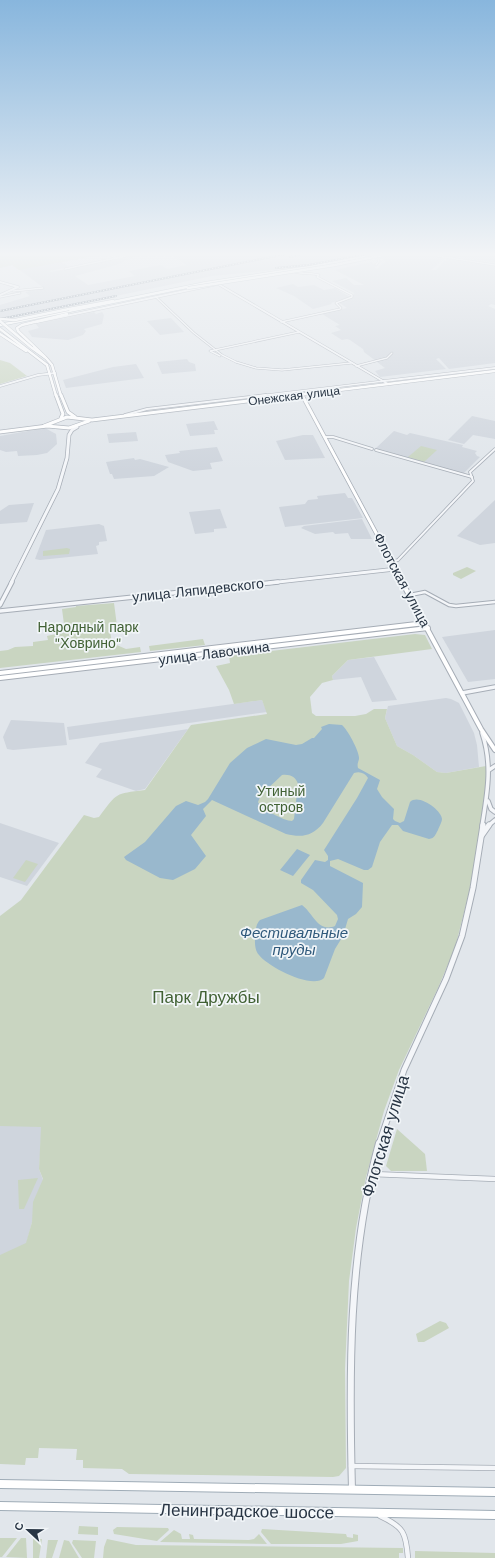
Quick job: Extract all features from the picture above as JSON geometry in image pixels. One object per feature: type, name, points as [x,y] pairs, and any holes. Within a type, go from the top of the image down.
[{"type":"main road","points":[[5,325],[32,348],[45,357]]},
{"type":"main road","points":[[0,327],[10,325]]},
{"type":"main road","points":[[0,327],[12,325]]},
{"type":"main road","points":[[24,325],[17,328],[19,332],[36,347],[52,365],[58,388],[68,412],[82,421],[78,426]]},
{"type":"main road","points":[[0,327],[25,349]]},
{"type":"main road","points":[[2,335],[44,362],[49,372],[54,392],[63,414],[55,423],[61,428]]},
{"type":"main road","name":"Онежская улица","points":[[44,426],[61,428],[78,426],[92,420],[121,416],[388,384],[495,369]]},
{"type":"main road","name":"Флотская улица","points":[[302,394],[481,729]]},
{"type":"main road","name":"Онежская улица","points":[[58,420],[67,417],[92,420]]},
{"type":"main road","points":[[0,432],[44,426],[58,420]]},
{"type":"main road","name":"улица Лавочкина","points":[[0,673],[425,623]]},
{"type":"main road","name":"улица Лавочкина","points":[[0,678],[428,628]]},
{"type":"main road","points":[[481,729],[495,750]]},
{"type":"main road","name":"Ленинградское шоссе","points":[[0,1484],[495,1492]]},
{"type":"main road","name":"Ленинградское шоссе","points":[[0,1506],[495,1515]]},
{"type":"street","points":[[185,325],[194,333],[218,350],[224,357]]},
{"type":"street","points":[[287,325],[388,384]]},
{"type":"street","points":[[299,332],[210,352],[252,367],[282,370],[351,363]]},
{"type":"street","points":[[356,366],[387,358],[392,353]]},
{"type":"street","points":[[121,416],[141,410],[495,369]]},
{"type":"street","points":[[0,386],[49,372],[55,373]]},
{"type":"street","points":[[0,605],[58,489],[67,458],[69,435],[72,430],[78,426]]},
{"type":"street","points":[[61,428],[66,430],[69,435]]},
{"type":"street","points":[[325,437],[333,437],[372,449]]},
{"type":"street","points":[[392,562],[398,560],[473,480],[470,472],[495,449]]},
{"type":"street","points":[[376,450],[472,477]]},
{"type":"street","name":"улица Ляпидевского","points":[[0,611],[396,569]]},
{"type":"street","points":[[410,595],[425,592],[449,605],[456,606],[495,602]]},
{"type":"street","points":[[356,631],[361,633],[358,636]]},
{"type":"street","points":[[108,660],[105,663],[109,665]]},
{"type":"street","points":[[462,693],[495,687]]},
{"type":"street","name":"Флотская улица","points":[[352,1490],[349,1390],[352,1300],[360,1228],[371,1174],[391,1104],[409,1058],[444,984],[463,932],[475,880],[488,796],[488,753],[481,729]]},
{"type":"street","points":[[489,771],[495,766]]},
{"type":"street","name":"Флотская улица","points":[[488,796],[489,806],[495,812]]},
{"type":"street","points":[[482,836],[495,820]]},
{"type":"street","points":[[371,1174],[495,1179]]},
{"type":"street","points":[[351,1466],[495,1468]]},
{"type":"street","points":[[371,1512],[395,1523],[404,1531],[406,1536],[408,1558]]},
{"type":"shaded area","points":[[37,325],[99,325],[84,329],[86,331],[83,335],[68,340],[32,337],[28,331],[39,328]]},
{"type":"shaded area","points":[[150,325],[177,325],[184,332],[160,335]]},
{"type":"shaded area","points":[[495,325],[495,363],[449,369],[439,358],[436,359],[446,369],[380,377],[375,371],[385,368],[350,340],[342,340],[331,333],[341,330],[335,326]]},
{"type":"shaded area","points":[[187,359],[189,362],[195,364],[196,371],[162,374],[157,362]]},
{"type":"shaded area","points":[[136,364],[144,378],[66,388],[63,380],[113,367]]},
{"type":"shaded area","points":[[472,416],[495,421],[495,439],[473,435],[464,444],[448,440]]},
{"type":"shaded area","points":[[214,421],[218,430],[214,430],[215,434],[190,436],[186,424]]},
{"type":"shaded area","points":[[45,428],[56,434],[57,444],[47,453],[18,456],[17,451],[6,452],[0,450],[0,436]]},
{"type":"shaded area","points":[[394,431],[407,435],[410,433],[463,445],[462,447],[477,451],[475,453],[480,457],[463,474],[375,449]]},
{"type":"shaded area","points":[[136,432],[138,441],[109,443],[107,434]]},
{"type":"shaded area","points":[[303,435],[313,435],[325,458],[285,460],[276,441]]},
{"type":"shaded area","points":[[217,447],[223,461],[210,463],[212,469],[193,471],[168,462],[165,455],[180,453],[179,451]]},
{"type":"shaded area","points":[[134,458],[135,460],[140,459],[169,467],[154,476],[114,479],[112,474],[110,474],[106,462]]},
{"type":"shaded area","points":[[345,493],[348,498],[352,498],[363,518],[285,527],[279,507],[305,504],[308,500],[318,499],[317,496]]},
{"type":"shaded area","points":[[495,500],[495,543],[480,545],[457,536]]},
{"type":"shaded area","points":[[34,503],[27,522],[0,524],[0,511],[9,505]]},
{"type":"shaded area","points":[[220,509],[227,528],[214,529],[214,532],[195,534],[189,512]]},
{"type":"shaded area","points":[[362,519],[372,539],[351,539],[348,533],[335,534],[333,532],[315,534],[301,528],[304,526]]},
{"type":"shaded area","points":[[99,524],[104,526],[107,541],[99,542],[99,545],[96,546],[98,554],[40,560],[35,559],[46,530]]},
{"type":"shaded area","points":[[495,630],[495,679],[468,682],[442,637]]},
{"type":"shaded area","points":[[374,657],[397,700],[372,702],[361,677],[333,680],[332,676],[348,660]]},
{"type":"shaded area","points":[[446,698],[459,703],[474,733],[477,745],[479,767],[446,773],[437,772],[397,746],[385,718],[388,706]]},
{"type":"shaded area","points":[[262,700],[267,712],[69,740],[67,727]]},
{"type":"shaded area","points":[[11,720],[64,723],[67,745],[13,750],[7,749],[3,737]]},
{"type":"shaded area","points":[[188,729],[145,789],[136,791],[96,777],[102,769],[85,763],[100,743]]},
{"type":"shaded area","points":[[0,823],[59,843],[27,886],[0,877]]},
{"type":"shaded area","points":[[0,1126],[42,1126],[39,1169],[43,1180],[26,1245],[0,1256]]},
{"type":"green space","points":[[0,360],[10,363],[27,376],[0,384]]},
{"type":"green space","points":[[421,446],[437,450],[424,462],[408,457]]},
{"type":"green space","points":[[67,548],[70,549],[69,554],[43,556],[43,551]]},
{"type":"green space","points":[[467,567],[476,571],[461,579],[453,575],[453,573]]},
{"type":"green space","name":"Народный парк \"Ховрино\"","points":[[114,603],[117,626],[110,631],[112,643],[126,649],[140,647],[141,652],[0,668],[0,651],[15,647],[33,646],[33,642],[48,640],[47,636],[65,632],[62,609],[76,606]]},
{"type":"green space","name":"Парк Дружбы","points":[[415,634],[425,635],[432,649],[348,660],[332,676],[333,680],[322,683],[310,697],[312,713],[316,716],[355,716],[366,714],[374,709],[387,709],[385,718],[397,746],[437,772],[446,773],[486,766],[486,789],[471,885],[455,948],[438,988],[399,1070],[384,1111],[366,1177],[356,1228],[349,1281],[345,1369],[346,1468],[339,1476],[333,1477],[129,1474],[122,1469],[83,1468],[83,1460],[76,1460],[77,1449],[39,1448],[38,1458],[26,1458],[25,1465],[0,1464],[0,1255],[26,1243],[32,1222],[33,1202],[43,1179],[39,1169],[41,1127],[0,1126],[0,916],[21,900],[84,815],[94,818],[99,817],[110,803],[118,796],[127,792],[145,790],[191,725],[267,714],[262,700],[234,704],[229,690],[216,666],[230,663],[229,656]]},
{"type":"green space","points":[[203,639],[205,645],[150,651],[149,646]]},
{"type":"green space","points":[[26,860],[38,864],[25,882],[13,878]]},
{"type":"green space","points":[[397,1129],[425,1154],[427,1171],[391,1171],[386,1166]]},
{"type":"green space","points":[[38,1178],[24,1209],[19,1209],[18,1180]]},
{"type":"green space","points":[[440,1321],[446,1323],[449,1328],[424,1342],[418,1342],[416,1334]]},
{"type":"green space","points":[[79,1526],[98,1527],[98,1535],[78,1534]]},
{"type":"green space","points":[[117,1527],[168,1528],[169,1530],[157,1541],[114,1534],[113,1530]]},
{"type":"green space","points":[[262,1529],[346,1534],[347,1537],[353,1538],[353,1534],[358,1535],[358,1541],[341,1544],[271,1544],[261,1532]]},
{"type":"green space","points":[[174,1530],[181,1534],[182,1539],[190,1539],[189,1534],[193,1535],[194,1539],[249,1540],[254,1539],[259,1534],[267,1544],[160,1542]]},
{"type":"green space","points":[[0,1538],[17,1538],[2,1557],[0,1557]]},
{"type":"green space","points":[[21,1538],[26,1538],[27,1558],[6,1557]]},
{"type":"green space","points":[[33,1539],[42,1539],[39,1558],[33,1558]]},
{"type":"green space","points":[[107,1539],[136,1545],[403,1548],[403,1553],[399,1553],[399,1558],[103,1558],[104,1547]]},
{"type":"green space","points":[[48,1540],[58,1540],[52,1558],[46,1558]]},
{"type":"green space","points":[[64,1540],[69,1541],[79,1558],[59,1558]]},
{"type":"green space","points":[[73,1540],[96,1541],[94,1558],[82,1558],[72,1543]]},
{"type":"green space","points":[[415,1551],[495,1553],[495,1558],[415,1558]]},
{"type":"water","name":"Фестивальные пруды","points":[[329,724],[342,725],[344,727],[353,741],[359,756],[358,768],[380,780],[377,789],[382,797],[394,809],[393,819],[395,821],[400,823],[404,821],[410,802],[414,800],[424,801],[429,804],[438,812],[442,819],[435,836],[429,839],[403,831],[398,825],[392,825],[380,842],[372,867],[368,870],[364,870],[338,859],[330,861],[330,866],[363,883],[362,907],[356,914],[348,919],[343,936],[335,949],[324,978],[318,981],[310,981],[300,979],[280,970],[259,955],[255,945],[256,927],[260,920],[302,905],[320,925],[324,927],[335,926],[338,919],[337,915],[313,890],[301,883],[301,880],[315,860],[325,862],[328,860],[328,856],[324,850],[368,778],[364,774],[360,772],[354,773],[323,823],[315,831],[307,835],[297,836],[286,834],[212,800],[203,809],[206,816],[191,835],[206,856],[195,869],[173,880],[160,878],[126,860],[124,857],[145,842],[176,806],[186,801],[198,805],[205,802],[230,763],[247,748],[266,739],[296,745],[302,744],[314,738],[322,729],[321,727]],"holes":[[[282,775],[294,778],[298,784],[294,819],[292,821],[273,814],[263,808],[258,802],[261,795]]]},
{"type":"water","points":[[297,849],[310,855],[293,876],[280,870]]},
{"type":"park label","name":"Утиный остров","points":[[281,800]]}]
